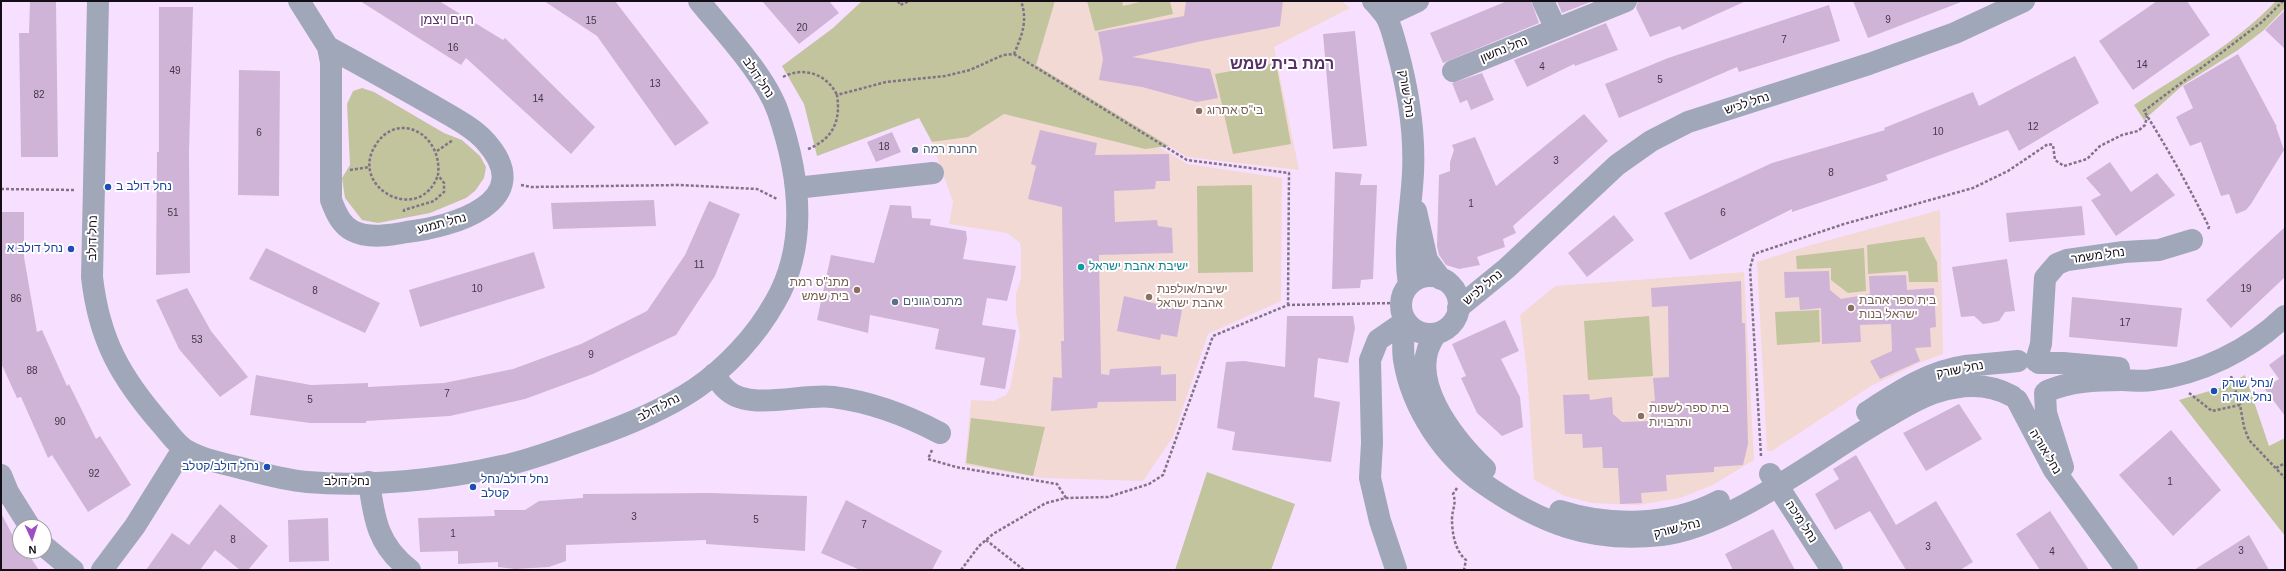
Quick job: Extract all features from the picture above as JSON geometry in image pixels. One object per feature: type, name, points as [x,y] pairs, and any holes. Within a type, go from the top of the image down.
[{"type":"street","name":"נחל דולב","points":[[98,1],[92,277],[96,309],[104,334],[120,371],[144,405],[183,449],[208,460],[264,474],[307,482],[369,482],[451,475],[504,466],[550,452],[630,423],[669,405],[714,374],[754,334],[776,301],[792,259],[798,210],[796,188],[788,147],[778,110],[766,87],[699,1]]},
{"type":"street","name":"נחל תמנע","points":[[299,1],[328,47],[332,89],[331,200],[337,216],[354,232],[367,235],[432,229],[473,216],[494,198],[502,182],[499,163],[485,141],[444,112],[328,47]]},
{"type":"street","points":[[1379,8],[1418,1]]},
{"type":"street","points":[[1543,1],[1556,29]]},
{"type":"street","name":"נחל נחשון","points":[[1453,71],[1626,1]]},
{"type":"street","name":"נחל לכיש","points":[[1458,308],[1507,268],[1617,165],[1650,142],[1688,122],[1869,64],[1955,33],[2024,1]]},
{"type":"street","name":"נחל שורק","points":[[1379,8],[1406,81],[1410,106],[1413,170],[1412,195],[1406,227],[1403,359],[1417,399],[1426,419],[1446,450],[1469,473],[1526,511],[1553,524],[1597,536],[1662,535],[1693,528],[1720,516],[1769,473],[1872,425],[1930,395],[1959,387],[1986,386],[2001,390],[2014,398]]},
{"type":"street","points":[[332,89],[336,79],[348,67],[355,65],[366,68]]},
{"type":"street","points":[[796,188],[933,173]]},
{"type":"street","name":"נחל שורק","points":[[1412,195],[1427,260],[1445,281]]},
{"type":"street","name":"נחל משמר","points":[[2031,362],[2041,344],[2045,278],[2057,264],[2067,260],[2124,252],[2159,250],[2192,240]]},
{"type":"street","name":"נחל לכיש","points":[[1445,281],[1485,277],[1507,268]]},
{"type":"street","points":[[1396,569],[1380,521],[1370,478],[1372,443],[1370,360],[1378,340],[1405,303],[1425,277],[1445,281],[1456,293],[1458,308],[1457,316],[1449,326],[1436,334],[1417,331],[1405,303]]},
{"type":"street","name":"נחל שורק","points":[[2046,392],[2068,383],[2083,381],[2151,380],[2194,370],[2222,359],[2241,349],[2285,316]]},
{"type":"street","name":"נחל שורק","points":[[1436,334],[1428,344],[1425,354],[1424,366],[1429,391],[1446,423],[1477,461],[1496,480],[1524,496],[1558,511],[1597,520],[1632,522],[1660,519],[1708,506],[1769,473],[1914,383],[1954,368],[2031,362],[2063,362],[2149,370],[2194,370]]},
{"type":"street","points":[[2031,362],[2048,374],[2046,392],[2032,402],[2014,398],[2007,388],[2006,378],[2010,368],[2031,362]]},
{"type":"street","points":[[714,374],[727,391],[738,397],[751,400],[831,396],[861,401],[907,416],[940,434]]},
{"type":"street","name":"נחל אוריה","points":[[2046,392],[2046,414],[2060,460],[2078,501]]},
{"type":"street","name":"נחל אוריה","points":[[2014,398],[2054,470],[2127,570]]},
{"type":"street","points":[[102,570],[135,526],[183,449]]},
{"type":"street","name":"נחל מיכה","points":[[1769,473],[1832,570]]},
{"type":"street","points":[[1,475],[8,492],[25,519]]},
{"type":"street","points":[[369,482],[375,523],[379,534],[399,567]]},
{"type":"street","points":[[52,553],[73,570]]},
{"type":"path","points":[[898,1],[900,5],[909,1]]},
{"type":"path","points":[[1014,54],[1024,28],[1025,13],[1021,1]]},
{"type":"path","points":[[2192,240],[2210,227],[2162,137],[2144,111],[2262,22],[2283,1]]},
{"type":"path","points":[[838,95],[886,82],[945,76],[970,70],[1003,55],[1014,54],[1187,160],[1289,173],[1288,305]]},
{"type":"path","points":[[766,87],[791,73],[804,72],[815,74],[828,80],[838,95],[838,118],[829,136],[819,145],[807,149],[788,147]]},
{"type":"path","points":[[1769,473],[1750,268],[1754,254],[1844,224],[1973,188],[2008,171],[2048,144],[2053,145],[2055,160],[2064,166],[2076,164],[2088,159],[2100,146],[2122,134],[2138,131],[2145,125],[2147,116]]},
{"type":"path","points":[[432,229],[406,218],[404,210],[434,201],[444,192],[444,183],[438,175],[440,163],[437,151],[423,134],[414,130],[402,129],[392,131],[382,137],[375,146],[371,156],[370,167],[373,179],[380,189],[390,197],[402,200],[414,199],[426,194],[435,186],[438,175]]},
{"type":"path","points":[[502,182],[531,187],[680,185],[757,189],[798,210]]},
{"type":"path","points":[[1,189],[75,190]]},
{"type":"path","points":[[961,570],[986,540],[1046,503],[1066,498],[1108,497],[1149,484],[1163,475],[1213,336],[1288,305],[1405,303]]},
{"type":"path","points":[[2231,375],[2240,405],[2244,427],[2249,440],[2285,478]]},
{"type":"path","points":[[2187,392],[2212,412],[2240,405]]},
{"type":"path","points":[[940,434],[928,459],[956,467],[1057,484],[1066,498]]},
{"type":"path","points":[[2276,468],[2285,463]]},
{"type":"path","points":[[1464,570],[1466,560],[1456,547],[1452,518],[1456,501],[1453,494],[1469,473]]},
{"type":"path","points":[[986,540],[1024,570]]},
{"type":"shaded area","name":"בי\"ס אתרוג","points":[[1055,1],[1342,1],[1350,8],[1274,47],[1299,170],[1187,157],[1036,65]]},
{"type":"shaded area","name":"ישיבת/אולפנת אהבת ישראל","points":[[1004,114],[1143,148],[1161,148],[1187,164],[1282,178],[1281,301],[1208,334],[1173,437],[1143,481],[1043,478],[965,465],[971,400],[993,401],[1006,395],[1010,388],[1020,336],[1016,313],[1016,294],[1021,278],[1021,250],[1020,243],[1007,233],[949,224],[953,202],[932,142],[969,136]]},
{"type":"shaded area","name":"בית ספר אהבת ישראל בנות","points":[[1940,210],[1943,354],[1919,363],[1871,386],[1772,451],[1767,451],[1757,262],[1811,245]]},
{"type":"shaded area","name":"בית ספר לשפות ותרבויות","points":[[1744,272],[1754,460],[1711,486],[1680,498],[1638,505],[1592,503],[1565,496],[1534,480],[1527,373],[1520,315],[1555,286]]},
{"type":"green space","points":[[862,1],[1055,1],[1036,65],[1169,146],[1145,149],[1004,114],[968,137],[932,142],[919,118],[817,156],[804,104],[782,66],[833,28]]},
{"type":"green space","points":[[1087,1],[1122,1],[1123,6],[1144,1],[1170,1],[1173,14],[1095,31]]},
{"type":"green space","points":[[2276,1],[2285,1],[2285,8],[2264,30],[2238,50],[2183,85],[2144,120],[2134,105],[2226,44]]},
{"type":"green space","points":[[1276,63],[1291,144],[1233,154],[1215,74]]},
{"type":"green space","points":[[362,88],[374,92],[444,133],[462,140],[480,156],[486,167],[484,178],[475,191],[466,198],[430,213],[378,223],[362,220],[345,198],[342,178],[350,165],[347,104],[353,91]]},
{"type":"green space","points":[[1252,185],[1253,272],[1198,273],[1197,186]]},
{"type":"green space","points":[[1924,237],[1937,262],[1938,282],[1909,282],[1908,271],[1868,274],[1867,245]]},
{"type":"green space","points":[[1864,248],[1866,291],[1848,293],[1831,280],[1831,268],[1797,269],[1796,256]]},
{"type":"green space","points":[[1819,310],[1820,342],[1777,345],[1775,312]]},
{"type":"green space","points":[[1649,316],[1653,376],[1588,380],[1584,321]]},
{"type":"green space","points":[[2245,375],[2269,446],[2285,438],[2285,536],[2179,400],[2223,387]]},
{"type":"green space","points":[[971,418],[1045,427],[1033,476],[966,463]]},
{"type":"green space","points":[[1207,472],[1295,504],[1271,570],[1175,570]]},
{"type":"building","points":[[30,1],[56,1],[58,157],[21,157],[19,33],[29,33]]},
{"type":"building","points":[[360,1],[439,1],[503,40],[505,38],[595,127],[571,154],[466,58],[461,65]]},
{"type":"building","points":[[544,1],[615,1],[709,123],[675,146],[597,36]]},
{"type":"building","points":[[762,1],[829,1],[839,13],[799,44]]},
{"type":"building","points":[[1186,1],[1283,1],[1280,26],[1197,42],[1132,57],[1210,69],[1218,98],[1197,102],[1142,87],[1099,80],[1103,59],[1098,32],[1184,16]]},
{"type":"building","points":[[1507,1],[1531,1],[1539,23],[1443,63],[1430,33]]},
{"type":"building","points":[[1557,1],[1593,1],[1562,13]]},
{"type":"building","points":[[1638,1],[1746,1],[1682,30],[1680,26],[1650,37],[1636,8]]},
{"type":"building","points":[[1853,1],[1961,1],[1961,2],[1868,38]]},
{"type":"building","points":[[2157,1],[2187,1],[2210,35],[2133,90],[2099,41]]},
{"type":"building","points":[[1829,5],[1840,41],[1739,72],[1737,67],[1619,118],[1605,84],[1668,58]]},
{"type":"building","points":[[159,7],[193,7],[189,152],[190,273],[156,275],[157,152],[159,152]]},
{"type":"building","points":[[2285,10],[2285,49],[2265,30]]},
{"type":"building","points":[[1606,23],[1618,50],[1575,66],[1574,64],[1527,87],[1514,60]]},
{"type":"building","points":[[1355,31],[1367,146],[1333,149],[1323,34]]},
{"type":"building","points":[[2238,54],[2277,127],[2284,150],[2251,204],[2246,210],[2236,214],[2229,194],[2221,196],[2201,142],[2190,146],[2176,117],[2193,108],[2183,86]]},
{"type":"building","points":[[2075,56],[2099,103],[2019,151],[2008,130],[1886,175],[1888,180],[1792,212],[1792,209],[1690,260],[1664,213],[1772,163],[1885,130],[1884,128],[1973,92],[1979,106]]},
{"type":"building","points":[[239,70],[280,71],[279,196],[238,195]]},
{"type":"building","points":[[1482,73],[1494,100],[1471,110],[1467,100],[1460,103],[1452,83]]},
{"type":"building","points":[[1584,114],[1608,141],[1513,226],[1516,233],[1503,239],[1505,247],[1477,257],[1480,265],[1459,269],[1446,265],[1439,255],[1437,246],[1439,175],[1450,171],[1450,162],[1454,150],[1452,145],[1475,137],[1496,186]]},
{"type":"building","name":"ישיבת אהבת ישראל","points":[[1040,130],[1097,143],[1095,155],[1169,154],[1170,181],[1156,181],[1155,189],[1114,191],[1115,222],[1157,220],[1158,226],[1172,228],[1173,253],[1099,255],[1101,374],[1109,375],[1110,369],[1161,366],[1161,375],[1176,374],[1176,401],[1098,402],[1097,408],[1051,411],[1053,377],[1062,378],[1061,341],[1064,341],[1062,207],[1028,199],[1036,166],[1031,164]]},
{"type":"building","name":"תחנת רמה","points":[[892,132],[901,152],[876,162],[867,142]]},
{"type":"building","points":[[2110,162],[2131,192],[2157,173],[2175,195],[2116,236],[2091,200],[2101,195],[2086,178]]},
{"type":"building","points":[[1335,172],[1362,174],[1360,185],[1377,185],[1373,279],[1361,280],[1360,288],[1332,289]]},
{"type":"building","points":[[654,200],[656,226],[553,229],[551,203]]},
{"type":"building","points":[[709,201],[740,214],[715,276],[676,335],[593,374],[525,399],[450,416],[366,421],[366,423],[310,423],[250,415],[256,375],[311,385],[368,383],[368,387],[444,383],[513,369],[581,344],[647,311],[685,255]]},
{"type":"building","name":"מתנס גוונים","points":[[890,205],[911,206],[912,218],[931,219],[930,225],[966,231],[967,239],[963,259],[1016,266],[1007,301],[987,298],[982,325],[1016,330],[1005,389],[980,385],[985,358],[935,349],[939,329],[870,315],[868,333],[817,320],[831,255],[874,263]]},
{"type":"building","points":[[2082,206],[2085,235],[2009,242],[2006,213]]},
{"type":"building","points":[[1,212],[24,212],[24,257],[37,332],[42,330],[67,386],[69,384],[96,439],[100,436],[131,485],[88,512],[52,455],[48,458],[21,397],[17,398],[1,363]]},
{"type":"building","points":[[1614,215],[1634,240],[1587,277],[1568,253]]},
{"type":"building","points":[[2285,227],[2285,277],[2231,328],[2206,300]]},
{"type":"building","points":[[266,248],[380,303],[365,333],[249,279]]},
{"type":"building","points":[[534,252],[545,288],[420,327],[409,290]]},
{"type":"building","points":[[2007,259],[2015,311],[2005,312],[1999,321],[1983,324],[1974,316],[1961,317],[1952,267]]},
{"type":"building","points":[[1829,271],[1830,290],[1841,299],[1870,294],[1869,276],[1906,275],[1907,290],[1934,288],[1936,327],[1930,328],[1931,347],[1915,348],[1920,361],[1880,379],[1870,361],[1892,351],[1891,324],[1860,325],[1861,342],[1822,344],[1821,308],[1800,310],[1799,297],[1785,298],[1784,272]]},
{"type":"building","points":[[1741,281],[1742,323],[1745,323],[1748,444],[1743,465],[1714,467],[1714,472],[1666,475],[1667,491],[1641,493],[1642,503],[1620,504],[1618,468],[1603,468],[1602,447],[1583,448],[1582,434],[1565,434],[1563,395],[1589,394],[1590,400],[1612,397],[1613,414],[1622,422],[1651,421],[1651,401],[1655,401],[1653,378],[1669,377],[1668,306],[1652,307],[1651,288]]},
{"type":"building","points":[[187,288],[211,331],[248,377],[220,397],[179,349],[156,300]]},
{"type":"building","points":[[1124,296],[1182,310],[1177,337],[1161,334],[1160,340],[1117,331]]},
{"type":"building","points":[[2072,297],[2182,308],[2177,347],[2069,337]]},
{"type":"building","points":[[1287,316],[1353,316],[1355,328],[1348,363],[1318,358],[1314,397],[1340,402],[1331,462],[1232,450],[1235,432],[1217,428],[1226,362],[1244,361],[1285,367]]},
{"type":"building","points":[[1505,320],[1519,351],[1501,359],[1520,397],[1523,427],[1502,436],[1477,413],[1461,378],[1466,376],[1452,344]]},
{"type":"building","points":[[2285,353],[2285,416],[2264,388],[2279,379],[2269,365]]},
{"type":"building","points":[[1959,404],[1982,439],[1926,471],[1903,433]]},
{"type":"building","points":[[2171,430],[2221,490],[2173,536],[2119,475]]},
{"type":"building","points":[[1856,455],[1896,525],[1936,501],[1973,562],[1960,570],[1906,570],[1870,511],[1835,530],[1815,494],[1839,479],[1833,469]]},
{"type":"building","points":[[710,493],[807,496],[805,551],[706,544],[706,540],[566,545],[566,561],[549,567],[515,569],[498,567],[498,562],[458,564],[458,551],[420,552],[418,518],[495,516],[494,510],[525,510],[539,501],[583,498],[583,494]]},
{"type":"building","points":[[846,500],[942,551],[932,570],[860,570],[821,553]]},
{"type":"building","points":[[220,504],[268,546],[248,570],[240,570],[215,550],[200,570],[146,570],[172,533],[189,545]]},
{"type":"building","points":[[2050,511],[2089,570],[2040,570],[2016,534]]},
{"type":"building","points":[[1,513],[12,534],[12,559],[31,559],[39,570],[1,570]]},
{"type":"building","points":[[328,518],[329,561],[289,562],[288,520]]},
{"type":"building","points":[[1773,529],[1795,570],[1733,570],[1725,554]]},
{"type":"building","points":[[2249,535],[2269,570],[2194,570]]},
{"type":"place","name":"בי\"ס אתרוג","points":[[1199,111]]},
{"type":"place","name":"תחנת רמה","points":[[915,150]]},
{"type":"place","name":"נחל דולב ב","points":[[108,187]]},
{"type":"place","name":"נחל דולב א","points":[[71,249]]},
{"type":"place","name":"ישיבת אהבת ישראל","points":[[1081,267]]},
{"type":"place","name":"מתנ\"ס רמת בית שמש","points":[[857,290]]},
{"type":"place","name":"ישיבת/אולפנת אהבת ישראל","points":[[1149,297]]},
{"type":"place","name":"מתנס גוונים","points":[[895,302]]},
{"type":"place","name":"בית ספר אהבת ישראל בנות","points":[[1851,308]]},
{"type":"place","name":"נחל שורק/ נחל אוריה","points":[[2214,391]]},
{"type":"place","name":"בית ספר לשפות ותרבויות","points":[[1641,416]]},
{"type":"place","name":"נחל דולב/קטלב","points":[[267,467]]},
{"type":"place","name":"נחל דולב/נחל קטלב","points":[[473,487]]},
{"type":"district","name":"חיים ויצמן","points":[[447,20]]},
{"type":"district","name":"רמת בית שמש","points":[[1282,65]]}]
